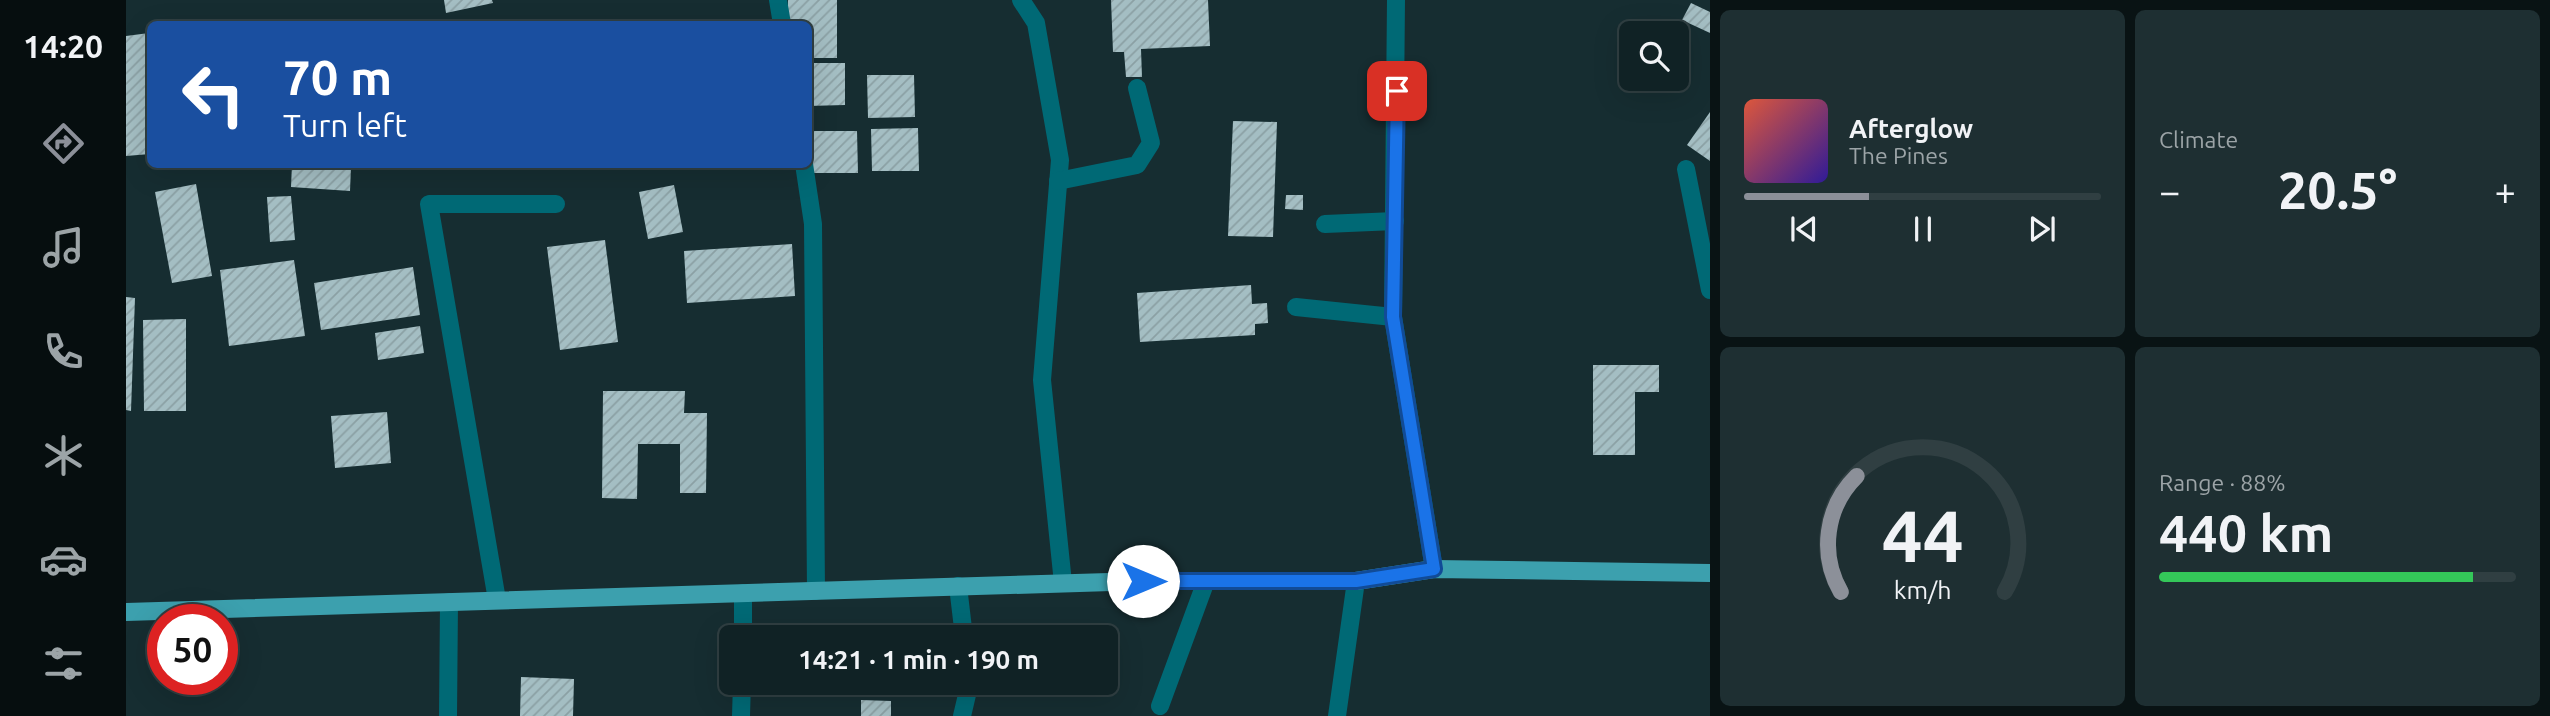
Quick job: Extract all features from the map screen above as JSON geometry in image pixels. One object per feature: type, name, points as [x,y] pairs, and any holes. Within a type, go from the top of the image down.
[{"type":"main road","points":[[126,612],[1063,583],[1356,581],[1434,569],[1710,573]]},
{"type":"street","points":[[778,0],[782,21]]},
{"type":"street","points":[[1021,0],[1036,23],[1060,160],[1042,380],[1063,583]]},
{"type":"street","points":[[1396,0],[1393,317],[1434,569]]},
{"type":"street","points":[[1058,181],[1138,165],[1151,143],[1137,88]]},
{"type":"street","points":[[805,168],[814,224],[816,591]]},
{"type":"street","points":[[1686,169],[1710,290]]},
{"type":"street","points":[[497,600],[429,204],[556,204]]},
{"type":"street","points":[[1325,223],[1395,222]]},
{"type":"street","points":[[1296,307],[1393,317]]},
{"type":"street","points":[[1160,706],[1206,581]]},
{"type":"street","points":[[1337,716],[1356,581]]},
{"type":"street","points":[[958,586],[963,625]]},
{"type":"street","points":[[743,593],[743,625]]},
{"type":"street","points":[[448,716],[449,602]]},
{"type":"street","points":[[741,716],[742,695]]},
{"type":"street","points":[[962,716],[967,695]]},
{"type":"building","points":[[444,0],[492,0],[493,3],[446,13]]},
{"type":"building","points":[[788,0],[837,0],[837,58],[812,58],[812,21],[788,21]]},
{"type":"building","points":[[1111,0],[1208,0],[1210,46],[1141,49],[1142,77],[1126,77],[1124,52],[1113,52]]},
{"type":"building","points":[[1691,3],[1710,12],[1710,33],[1689,21],[1682,20]]},
{"type":"building","points":[[147,33],[147,154],[126,156],[126,36]]},
{"type":"building","points":[[812,63],[845,63],[845,105],[812,106]]},
{"type":"building","points":[[867,75],[914,75],[915,117],[868,118]]},
{"type":"building","points":[[1710,112],[1710,161],[1687,145]]},
{"type":"building","points":[[1233,121],[1277,122],[1273,237],[1228,236]]},
{"type":"building","points":[[918,128],[919,171],[872,171],[871,129]]},
{"type":"building","points":[[812,131],[857,131],[858,173],[810,173]]},
{"type":"building","points":[[292,168],[351,168],[350,191],[291,187]]},
{"type":"building","points":[[196,184],[212,276],[172,283],[155,192]]},
{"type":"building","points":[[674,185],[683,232],[648,239],[639,192]]},
{"type":"building","points":[[1286,195],[1303,195],[1303,210],[1285,209]]},
{"type":"building","points":[[291,196],[295,240],[270,242],[267,197]]},
{"type":"building","points":[[605,240],[618,342],[560,350],[547,247]]},
{"type":"building","points":[[792,244],[795,296],[687,303],[684,251]]},
{"type":"building","points":[[294,260],[305,336],[229,346],[220,270]]},
{"type":"building","points":[[413,267],[420,315],[321,330],[314,283]]},
{"type":"building","points":[[1251,285],[1252,304],[1267,303],[1268,323],[1255,324],[1255,335],[1140,342],[1137,293]]},
{"type":"building","points":[[126,297],[135,298],[131,411],[126,410]]},
{"type":"building","points":[[186,319],[186,411],[144,411],[143,320]]},
{"type":"building","points":[[420,326],[424,353],[378,360],[375,333]]},
{"type":"building","points":[[1593,365],[1659,365],[1659,392],[1635,392],[1635,455],[1593,455]]},
{"type":"building","points":[[603,391],[685,391],[684,413],[707,413],[706,493],[680,493],[680,444],[638,444],[637,499],[602,498]]},
{"type":"building","points":[[387,412],[391,463],[335,468],[331,416]]},
{"type":"building","points":[[521,677],[574,679],[573,716],[520,716]]},
{"type":"building","points":[[861,700],[891,701],[891,716],[861,716]]},
{"type":"route","points":[[1143,581],[1356,581],[1434,569],[1393,317],[1397,91]]}]
